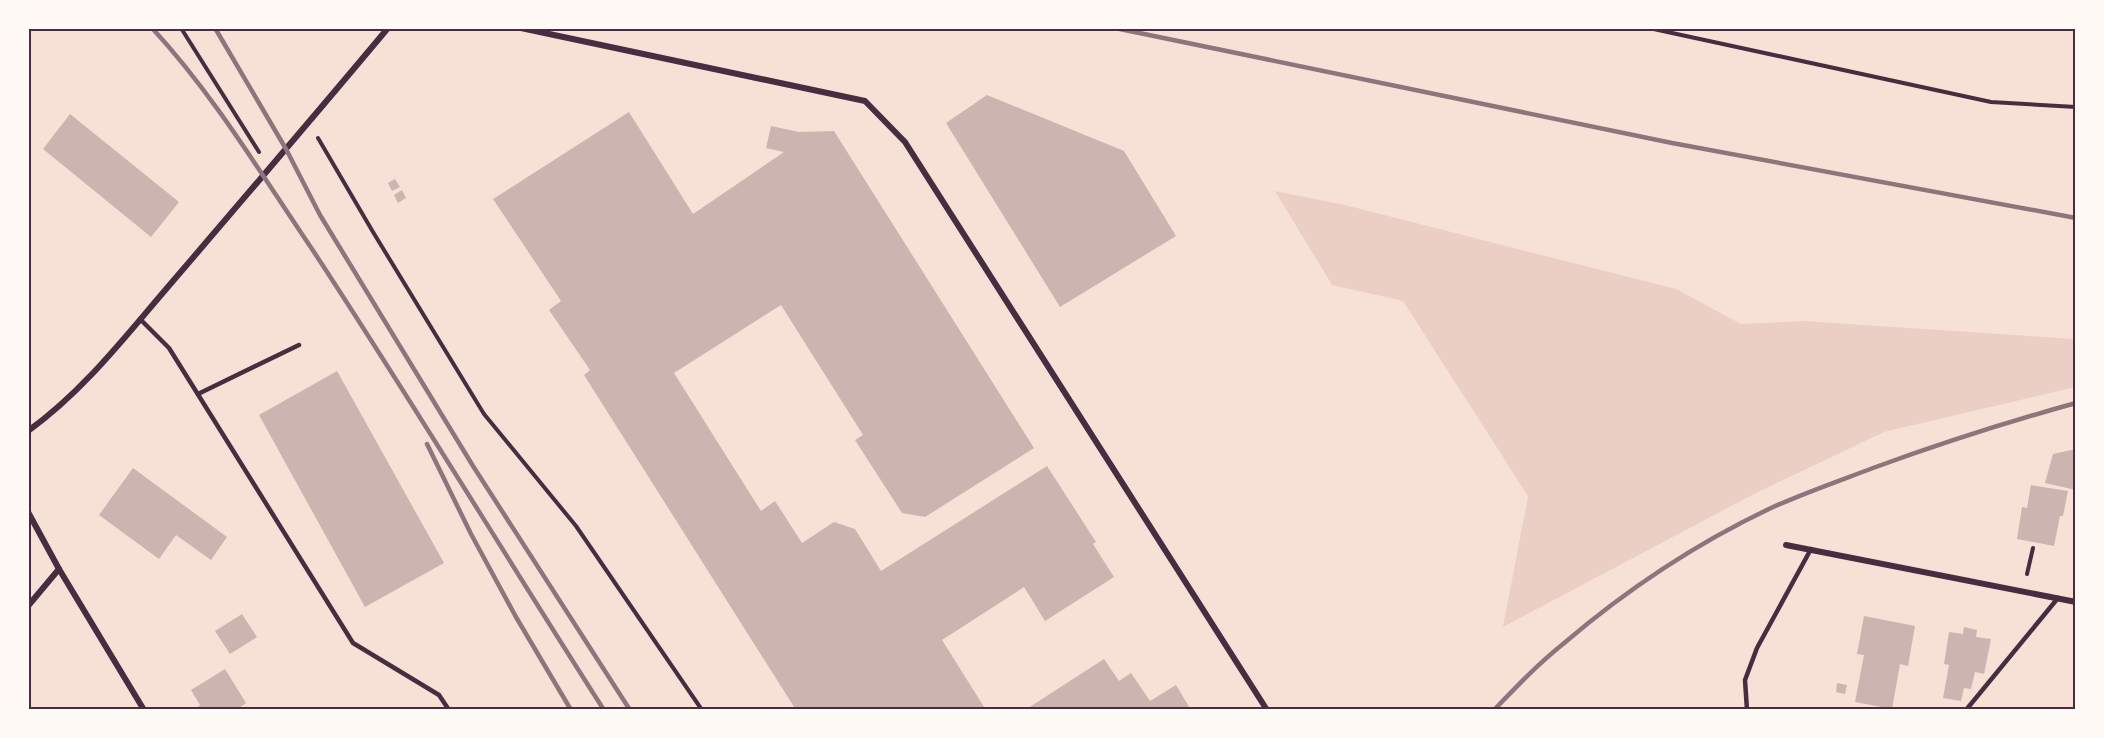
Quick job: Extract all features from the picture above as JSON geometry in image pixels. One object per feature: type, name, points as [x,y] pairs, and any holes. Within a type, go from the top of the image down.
[{"type":"street","points":[[28,431],[51,414],[93,373],[269,170],[388,28]]},
{"type":"street","points":[[521,28],[865,101],[905,142],[1267,710]]},
{"type":"street","points":[[28,512],[59,569],[144,710]]},
{"type":"street","points":[[1786,545],[2076,602]]},
{"type":"street","points":[[28,606],[59,569]]},
{"type":"lane","points":[[140,319],[169,348],[353,643],[440,695],[448,710]]},
{"type":"lane","points":[[198,394],[299,345]]},
{"type":"lane","points":[[1747,710],[1745,680],[1757,648],[1811,549]]},
{"type":"lane","points":[[1966,710],[2058,598]]},
{"type":"path","points":[[181,28],[269,170]]},
{"type":"path","points":[[1649,28],[1990,102],[2076,107]]},
{"type":"path","points":[[309,122],[484,414],[576,526],[702,710]]},
{"type":"shaded area","points":[[1275,191],[1345,205],[1676,289],[1741,324],[1804,321],[2074,339],[2076,340],[2075,387],[1884,432],[1754,494],[1503,627],[1528,496],[1403,301],[1332,285]]},
{"type":"building","points":[[987,95],[1124,151],[1176,236],[1060,307],[946,123]]},
{"type":"building","points":[[629,112],[693,214],[784,152],[766,148],[771,126],[799,132],[834,131],[1034,448],[925,517],[902,513],[855,440],[863,435],[781,305],[674,373],[761,511],[775,501],[802,543],[834,522],[855,529],[881,571],[1047,466],[1096,542],[1093,544],[1114,577],[1045,621],[1024,587],[942,640],[986,710],[796,710],[584,375],[590,370],[549,310],[561,301],[493,199]]},
{"type":"building","points":[[70,114],[179,202],[151,237],[43,149]]},
{"type":"building","points":[[395,179],[400,187],[392,191],[388,183]]},
{"type":"building","points":[[402,190],[406,198],[398,203],[394,195]]},
{"type":"building","points":[[337,371],[444,563],[365,607],[259,415]]},
{"type":"building","points":[[2076,449],[2076,490],[2045,483],[2053,454]]},
{"type":"building","points":[[133,468],[227,537],[211,560],[176,535],[159,559],[99,515]]},
{"type":"building","points":[[2031,485],[2068,491],[2054,546],[2017,539],[2022,507],[2027,508]]},
{"type":"building","points":[[242,614],[257,637],[230,654],[215,631]]},
{"type":"building","points":[[1864,616],[1915,626],[1908,666],[1900,664],[1892,709],[1855,702],[1864,655],[1857,654]]},
{"type":"building","points":[[1964,627],[1977,630],[1976,637],[1991,639],[1984,674],[1975,672],[1971,689],[1964,688],[1961,701],[1943,698],[1949,665],[1944,664],[1949,632],[1963,634]]},
{"type":"building","points":[[1104,659],[1119,681],[1131,673],[1150,701],[1176,685],[1191,710],[1025,710]]},
{"type":"building","points":[[225,669],[246,703],[236,710],[194,710],[200,705],[191,690]]},
{"type":"building","points":[[1837,683],[1847,685],[1845,694],[1836,692]]},
{"type":"railway","points":[[152,28],[196,80],[312,249],[604,710]]},
{"type":"railway","points":[[215,28],[286,149],[320,215],[473,466],[630,710]]},
{"type":"railway","points":[[1115,28],[1672,143],[2076,218]]},
{"type":"railway","points":[[1494,710],[1545,660],[1611,605],[1689,552],[1743,522],[1796,497],[1898,459],[2076,403]]},
{"type":"railway","points":[[427,444],[471,534],[516,617],[571,710]]}]
